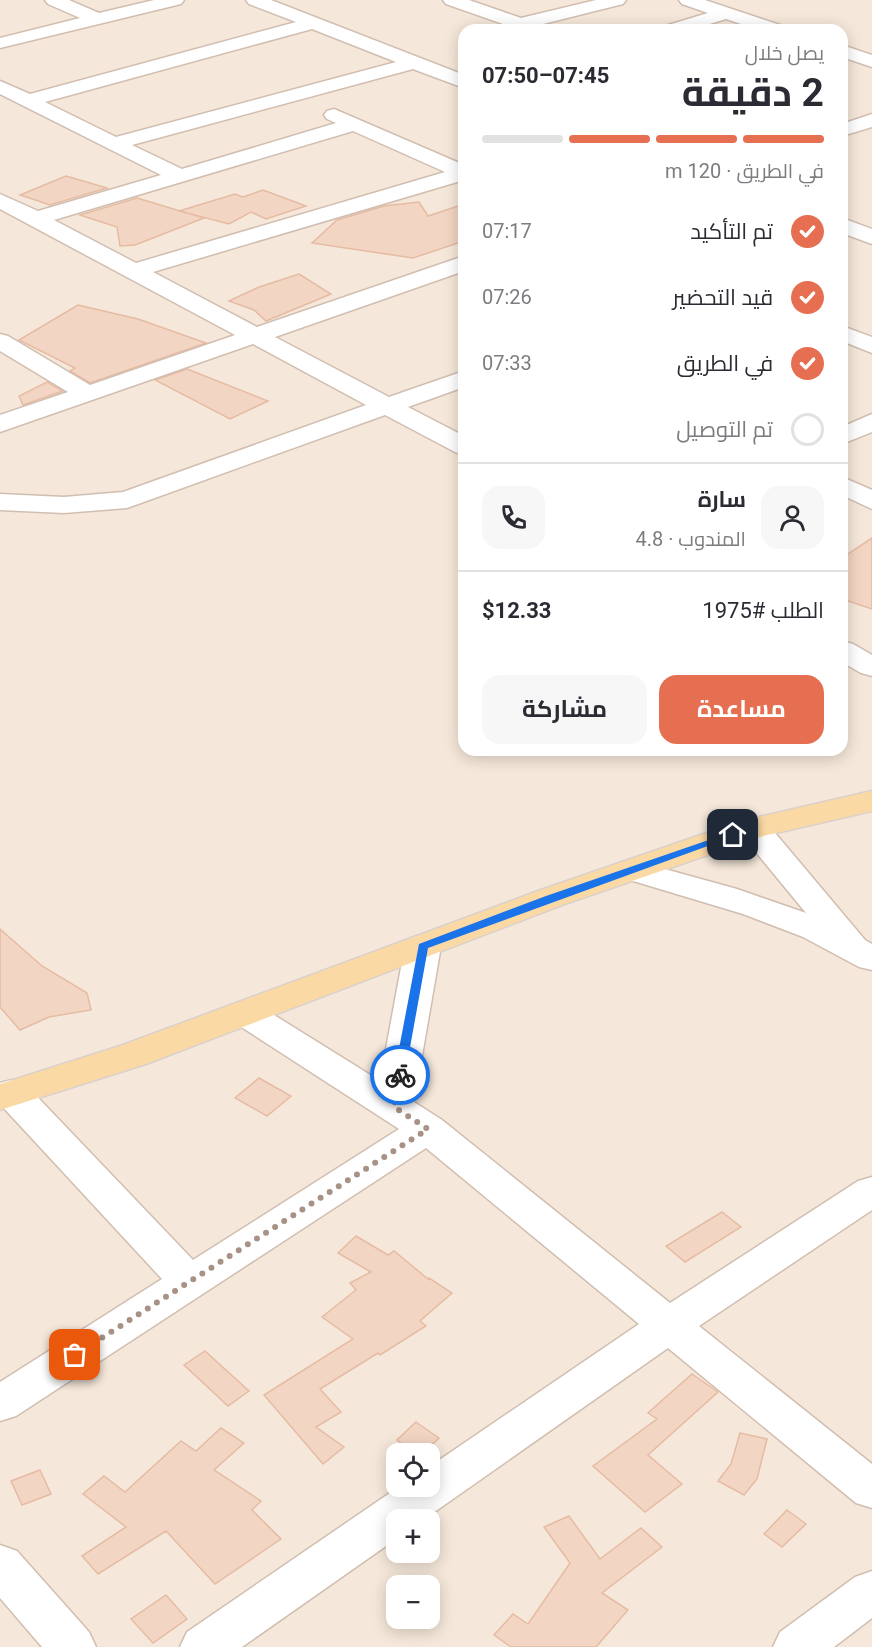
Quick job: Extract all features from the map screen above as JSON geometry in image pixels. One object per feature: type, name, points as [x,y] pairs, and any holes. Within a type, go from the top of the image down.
[{"type":"main road","points":[[6,1095],[134,1055],[423,946],[753,828],[872,801]]},
{"type":"street","points":[[54,0],[97,19]]},
{"type":"street","points":[[0,43],[175,0]]},
{"type":"street","points":[[255,0],[458,80]]},
{"type":"street","points":[[452,0],[520,24]]},
{"type":"street","points":[[539,24],[617,0]]},
{"type":"street","points":[[688,0],[759,24]]},
{"type":"street","points":[[690,24],[726,13]]},
{"type":"street","points":[[27,101],[314,23]]},
{"type":"street","points":[[848,53],[872,61]]},
{"type":"street","points":[[116,143],[413,63]]},
{"type":"street","points":[[0,87],[180,176]]},
{"type":"street","points":[[286,96],[458,170]]},
{"type":"street","points":[[848,128],[872,120]]},
{"type":"street","points":[[35,219],[355,124]]},
{"type":"street","points":[[133,271],[458,175]]},
{"type":"street","points":[[0,200],[458,444]]},
{"type":"street","points":[[848,225],[872,217]]},
{"type":"street","points":[[848,228],[872,237]]},
{"type":"street","points":[[0,424],[458,265]]},
{"type":"street","points":[[0,341],[88,394]]},
{"type":"street","points":[[0,502],[64,505],[127,500],[458,380]]},
{"type":"street","points":[[848,433],[872,423]]},
{"type":"street","points":[[848,488],[872,501]]},
{"type":"street","points":[[848,653],[872,667]]},
{"type":"street","points":[[753,828],[862,953]]},
{"type":"street","points":[[632,870],[732,897],[862,953]]},
{"type":"street","points":[[394,1107],[423,946]]},
{"type":"street","points":[[245,1013],[428,1129],[872,1491]]},
{"type":"street","points":[[6,1095],[189,1282]]},
{"type":"street","points":[[0,1404],[428,1129]]},
{"type":"street","points":[[204,1647],[670,1324],[872,1191]]},
{"type":"street","points":[[0,1565],[72,1647]]},
{"type":"street","points":[[797,1647],[872,1592]]},
{"type":"shaded area","points":[[0,0],[872,0],[872,1647],[0,1647]]},
{"type":"building","points":[[66,176],[107,188],[50,205],[20,195]]},
{"type":"building","points":[[263,190],[306,206],[266,219],[251,212],[229,224],[179,211],[235,194],[243,197]]},
{"type":"building","points":[[137,198],[204,218],[135,245],[120,246],[117,227],[80,215]]},
{"type":"building","points":[[419,202],[428,216],[458,206],[458,243],[413,258],[312,243],[337,220],[384,206]]},
{"type":"building","points":[[299,274],[331,294],[266,321],[254,310],[229,301],[259,287]]},
{"type":"building","points":[[78,305],[138,319],[206,343],[90,383],[70,371],[75,368],[19,340]]},
{"type":"building","points":[[187,369],[268,401],[230,419],[155,380]]},
{"type":"building","points":[[47,382],[63,391],[23,405],[19,396]]},
{"type":"building","points":[[872,538],[872,609],[848,601],[848,554]]},
{"type":"building","points":[[0,929],[42,966],[87,993],[91,1010],[49,1017],[20,1030],[0,1007]]},
{"type":"building","points":[[259,1078],[291,1096],[267,1116],[235,1098]]},
{"type":"building","points":[[722,1212],[741,1227],[685,1262],[666,1246]]},
{"type":"building","points":[[356,1236],[388,1255],[394,1251],[428,1279],[452,1293],[420,1321],[426,1326],[320,1389],[341,1412],[316,1427],[344,1447],[323,1464],[264,1395],[353,1339],[322,1317],[356,1290],[350,1283],[371,1272],[338,1253]]},
{"type":"building","points":[[205,1351],[249,1391],[228,1406],[184,1365]]},
{"type":"building","points":[[692,1374],[718,1392],[648,1455],[682,1484],[645,1512],[593,1466],[657,1419],[648,1413]]},
{"type":"building","points":[[416,1422],[439,1438],[434,1443],[401,1443],[397,1440]]},
{"type":"building","points":[[221,1428],[244,1443],[214,1470],[261,1501],[252,1510],[281,1539],[215,1584],[166,1531],[98,1574],[82,1556],[126,1527],[83,1494],[104,1476],[125,1492],[181,1441],[196,1451]]},
{"type":"building","points":[[740,1433],[767,1439],[757,1479],[744,1495],[718,1481],[731,1464]]},
{"type":"building","points":[[40,1470],[51,1494],[22,1505],[11,1481]]},
{"type":"building","points":[[787,1510],[806,1524],[782,1547],[764,1534]]},
{"type":"building","points":[[569,1516],[600,1559],[641,1528],[662,1547],[602,1593],[628,1610],[596,1647],[511,1647],[494,1635],[513,1614],[528,1624],[570,1563],[544,1527]]},
{"type":"building","points":[[166,1595],[187,1619],[153,1643],[131,1619]]},
{"type":"way so far","points":[[75,1355],[428,1129],[394,1107],[400,1075]]},
{"type":"route","points":[[400,1075],[423,946],[550,898],[733,835]]}]
